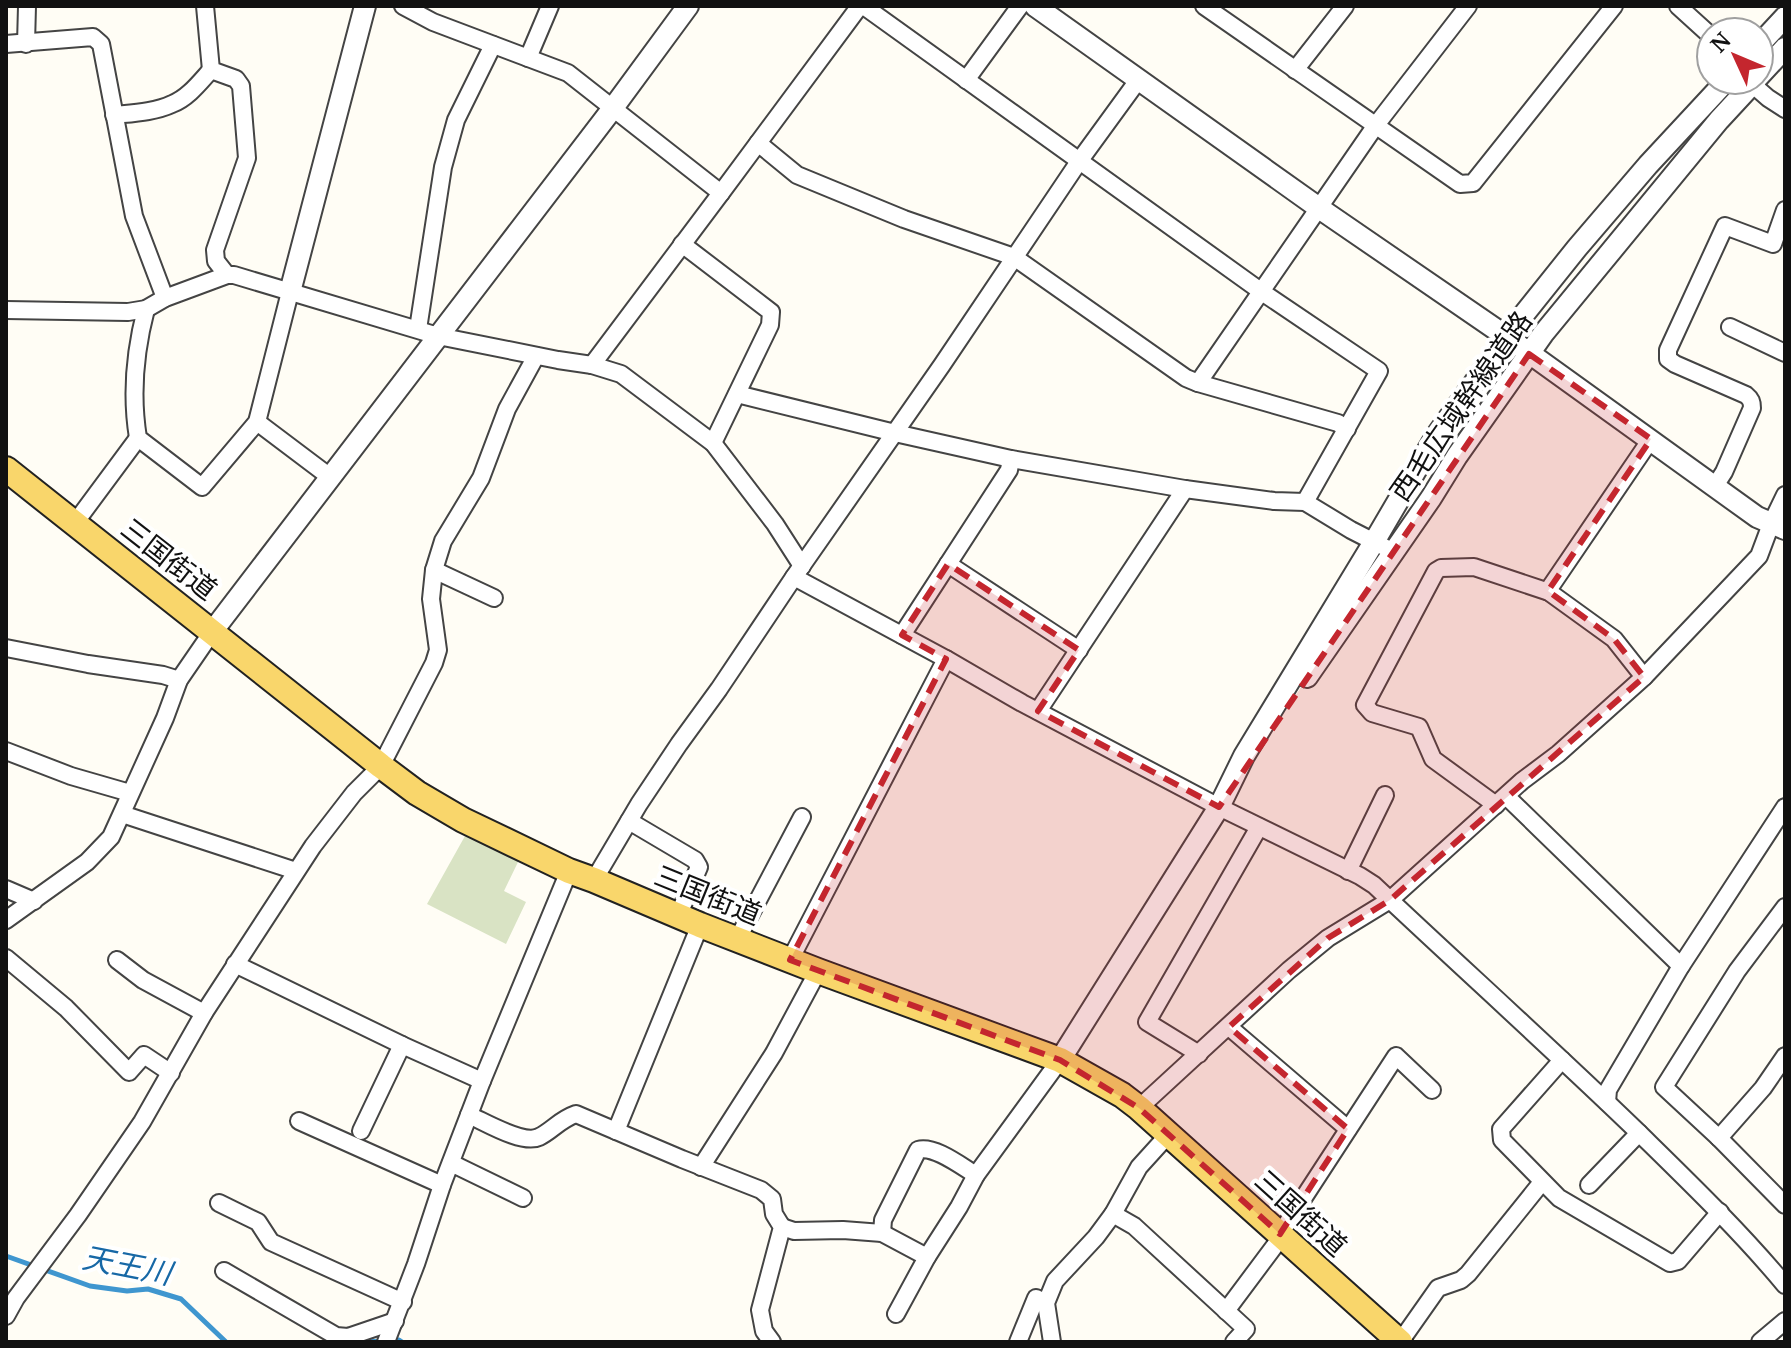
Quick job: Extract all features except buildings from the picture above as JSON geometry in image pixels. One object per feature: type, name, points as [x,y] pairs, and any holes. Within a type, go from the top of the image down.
[{"type":"main road","name":"三国街道","points":[[6,469],[381,766],[417,793],[463,820],[569,871],[737,940],[1060,1060],[1122,1095],[1400,1342]]},
{"type":"street","points":[[26,44],[27,6]]},
{"type":"street","points":[[114,115],[174,104],[211,70],[205,6]]},
{"type":"street","points":[[146,309],[135,369],[138,438],[202,487],[257,422],[365,6]]},
{"type":"street","points":[[403,6],[433,22],[568,73],[721,193]]},
{"type":"street","points":[[433,22],[441,6]]},
{"type":"street","points":[[528,58],[550,6]]},
{"type":"street","points":[[6,920],[87,862],[111,837],[179,680],[212,632],[330,477],[428,333],[613,108],[688,6]]},
{"type":"street","points":[[966,80],[1020,6]]},
{"type":"street","points":[[1035,6],[1507,337],[1757,517],[1778,527]]},
{"type":"street","points":[[1295,70],[1345,6]]},
{"type":"street","points":[[1198,383],[1376,125],[1468,6]]},
{"type":"street","points":[[1208,7],[1460,184],[1473,183],[1614,6]]},
{"type":"street","points":[[1678,6],[1695,21]]},
{"type":"street","points":[[592,365],[859,7],[865,7],[1262,292],[1379,371],[1305,502]]},
{"type":"street","points":[[6,44],[93,37],[101,44],[134,216],[165,298]]},
{"type":"street","points":[[428,333],[443,167],[456,120],[493,45]]},
{"type":"street","points":[[211,70],[236,79],[241,86],[247,158],[215,250],[216,261],[227,275]]},
{"type":"street","points":[[594,880],[679,744],[1080,160],[1139,79]]},
{"type":"street","name":"西毛広域幹線道路","points":[[1060,1060],[1219,807],[1244,756],[1436,436],[1507,337],[1577,248],[1712,96]]},
{"type":"street","name":"西毛広域幹線道路","points":[[1233,779],[1529,354],[1607,254],[1741,96]]},
{"type":"street","points":[[1767,96],[1785,109]]},
{"type":"street","points":[[758,143],[797,175],[904,219],[1014,257],[1186,378],[1338,423],[1347,429]]},
{"type":"street","points":[[1715,486],[1724,472],[1752,403],[1746,395],[1675,364],[1668,359],[1668,350],[1725,226],[1773,244],[1785,210]]},
{"type":"street","points":[[682,244],[771,312],[770,325],[713,443]]},
{"type":"street","points":[[6,310],[128,312],[146,309],[165,298],[234,275],[428,333],[592,365],[621,374],[713,443],[775,524],[798,572],[1022,703],[1374,885],[1639,1133],[1749,1242],[1785,1285]]},
{"type":"street","points":[[1729,329],[1785,353]]},
{"type":"street","points":[[6,1316],[134,1134],[204,1013],[313,846],[354,793],[381,766],[438,650],[431,599],[434,570],[443,541],[481,478],[507,409],[536,356]]},
{"type":"street","points":[[737,394],[1011,459],[1185,489],[1305,502],[1394,552]]},
{"type":"street","points":[[257,422],[330,477]]},
{"type":"street","points":[[75,523],[138,438]]},
{"type":"street","points":[[1549,592],[1651,439]]},
{"type":"street","points":[[902,635],[1009,470],[1011,459]]},
{"type":"street","points":[[1038,711],[1185,489]]},
{"type":"street","points":[[1139,1108],[1289,970],[1328,938],[1390,900],[1644,677],[1759,556],[1778,527],[1785,495]]},
{"type":"street","points":[[948,564],[1079,650]]},
{"type":"street","points":[[1644,677],[1614,639],[1549,592],[1474,567],[1441,568],[1436,571],[1365,705],[1372,713],[1419,727],[1433,759],[1501,800],[1681,966]]},
{"type":"street","points":[[434,570],[494,598]]},
{"type":"street","points":[[6,648],[179,680]]},
{"type":"street","points":[[790,960],[946,659]]},
{"type":"street","points":[[6,751],[71,776],[130,793]]},
{"type":"street","points":[[1348,871],[1385,795]]},
{"type":"street","points":[[1607,1102],[1608,1090],[1681,966],[1785,807]]},
{"type":"street","points":[[122,814],[296,871]]},
{"type":"street","points":[[737,940],[802,817]]},
{"type":"street","points":[[616,1131],[689,920],[699,867],[695,860],[629,821]]},
{"type":"street","points":[[1199,1054],[1147,1022],[1259,827]]},
{"type":"street","points":[[386,1342],[482,1081],[569,871]]},
{"type":"street","points":[[6,889],[34,901]]},
{"type":"street","points":[[1783,915],[1737,971],[1664,1087],[1785,1205]]},
{"type":"street","points":[[6,958],[66,1008],[129,1072],[144,1055],[171,1073]]},
{"type":"street","points":[[117,960],[143,980],[204,1013]]},
{"type":"street","points":[[235,964],[482,1081]]},
{"type":"street","points":[[701,1167],[774,1053],[818,971]]},
{"type":"street","points":[[1229,1027],[1348,1129]]},
{"type":"street","points":[[361,1131],[402,1045]]},
{"type":"street","points":[[1226,1311],[1281,1235],[1396,1056],[1432,1090]]},
{"type":"street","points":[[1719,1138],[1763,1088],[1785,1056]]},
{"type":"street","points":[[896,1314],[976,1175],[1060,1060]]},
{"type":"street","points":[[1562,1060],[1501,1129],[1502,1140],[1542,1182],[1559,1198],[1670,1263],[1678,1261],[1720,1212]]},
{"type":"street","points":[[469,1115],[521,1139],[537,1139],[563,1118],[576,1114],[761,1190],[772,1199],[774,1214],[782,1227],[794,1231],[882,1233],[927,1257]]},
{"type":"street","points":[[299,1121],[442,1185]]},
{"type":"street","points":[[1589,1185],[1639,1133]]},
{"type":"street","points":[[1052,1342],[1046,1303],[1055,1281],[1113,1214],[1139,1167],[1168,1135]]},
{"type":"street","points":[[882,1233],[883,1220],[918,1150],[932,1150],[976,1175]]},
{"type":"street","points":[[451,1163],[523,1198]]},
{"type":"street","points":[[1400,1342],[1438,1288],[1461,1280],[1468,1274],[1542,1182]]},
{"type":"street","points":[[219,1203],[258,1222],[271,1242],[403,1302]]},
{"type":"street","points":[[1113,1214],[1134,1226],[1246,1329],[1234,1342]]},
{"type":"street","points":[[772,1342],[764,1331],[760,1310],[782,1227]]},
{"type":"street","points":[[224,1271],[336,1336],[348,1337],[395,1321]]},
{"type":"street","points":[[1018,1342],[1036,1298],[1046,1303]]},
{"type":"street","points":[[1760,1342],[1785,1321]]},
{"type":"highlighted area","points":[[1529,354],[1651,439],[1548,591],[1614,639],[1644,677],[1390,900],[1328,938],[1229,1027],[1348,1129],[1280,1234],[1139,1108],[1060,1060],[790,960],[946,659],[902,635],[948,564],[1079,650],[1038,711],[1219,807]]},
{"type":"green space","points":[[465,836],[519,860],[504,891],[526,902],[506,944],[427,904]]},
{"type":"waterway","name":"天王川","points":[[6,1256],[90,1286],[127,1291],[148,1289],[181,1299],[226,1342]]},
{"type":"waterway","name":"天王川","points":[[365,1342],[402,1342]]}]
